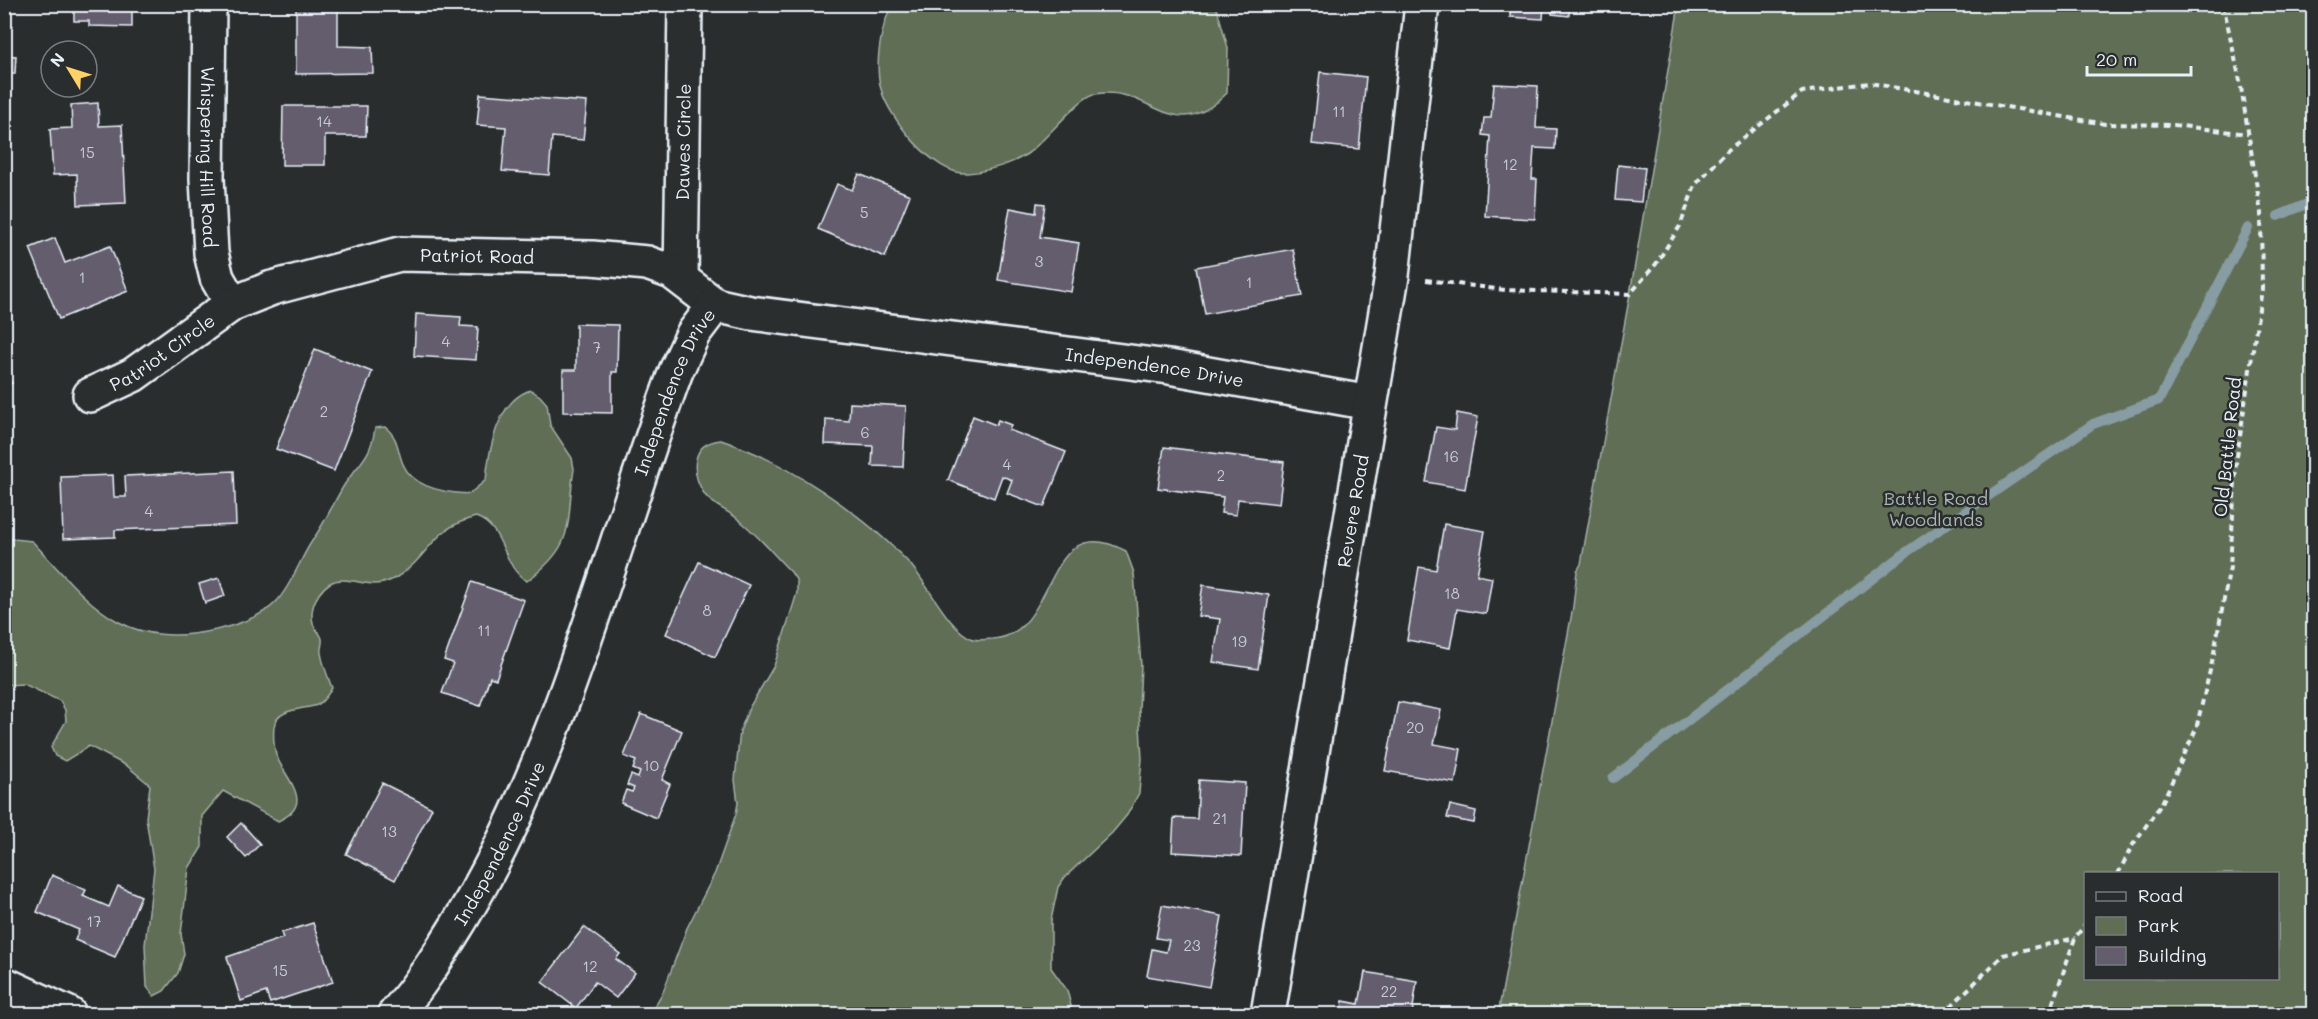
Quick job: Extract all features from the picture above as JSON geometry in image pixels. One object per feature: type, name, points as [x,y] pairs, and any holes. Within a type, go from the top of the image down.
[{"type":"street","name":"Whispering Hill Road","points":[[209,4],[207,178],[211,253],[215,272],[232,304]]},
{"type":"street","name":"Dawes Circle","points":[[681,278],[685,4]]},
{"type":"street","name":"Revere Road","points":[[1268,1014],[1392,276],[1422,4]]},
{"type":"street","name":"Patriot Road","points":[[232,304],[272,288],[400,254],[592,258],[647,263],[681,278],[715,305]]},
{"type":"street","name":"Patriot Circle","points":[[90,395],[133,375],[232,304]]},
{"type":"street","name":"Independence Drive","points":[[395,1014],[448,940],[515,820],[556,721],[676,371],[693,334],[715,305],[751,313],[1168,367],[1370,403]]},
{"type":"street","points":[[10,996],[69,1014]]},
{"type":"path","name":"Old Battle Road","points":[[2119,872],[2132,846],[2162,803],[2196,729],[2213,658],[2228,578],[2236,463],[2262,289],[2261,213],[2240,81],[2223,4]]},
{"type":"path","points":[[1392,276],[1505,290],[1630,294],[1656,264],[1680,226],[1695,185],[1728,150],[1802,92],[1869,83],[2105,124],[2174,125],[2248,134]]},
{"type":"path","points":[[2049,1014],[2074,938],[2084,924]]},
{"type":"path","points":[[1943,1014],[2003,956],[2074,938]]},
{"type":"green space","points":[[892,5],[1216,5],[1228,48],[1227,93],[1208,109],[1191,115],[1176,115],[1161,111],[1114,93],[1095,94],[1080,103],[1021,158],[982,171],[967,173],[954,171],[941,165],[915,143],[885,101],[878,68],[882,34]]},
{"type":"green space","name":"Battle Road Woodlands","points":[[1679,5],[2313,5],[2313,1014],[1498,1014],[1573,607],[1577,571],[1581,564]]},
{"type":"green space","points":[[531,390],[547,404],[550,425],[572,458],[574,469],[569,519],[562,544],[543,568],[527,581],[512,566],[493,530],[486,522],[476,517],[449,528],[408,569],[389,581],[370,584],[343,580],[324,588],[315,601],[312,616],[322,639],[322,657],[332,688],[319,704],[285,713],[276,721],[274,727],[276,755],[295,791],[297,799],[295,807],[278,821],[223,791],[202,816],[202,847],[189,868],[181,934],[184,954],[178,973],[164,991],[154,996],[147,987],[145,945],[154,869],[146,818],[150,785],[127,766],[89,746],[65,761],[55,756],[51,747],[66,721],[65,710],[60,701],[24,684],[5,685],[5,538],[32,541],[90,602],[110,617],[131,627],[155,634],[183,635],[224,628],[249,620],[264,612],[283,594],[343,487],[367,454],[375,428],[385,427],[390,431],[403,464],[414,479],[432,488],[469,494],[486,480],[493,441],[503,415],[519,395]]},
{"type":"green space","points":[[721,440],[746,449],[797,475],[869,526],[909,563],[955,626],[975,640],[992,639],[1014,633],[1030,618],[1064,558],[1079,545],[1099,542],[1126,551],[1134,573],[1141,665],[1139,710],[1142,759],[1139,793],[1127,815],[1112,833],[1065,877],[1058,887],[1051,920],[1051,968],[1067,990],[1073,1014],[650,1014],[663,992],[687,928],[715,873],[736,814],[738,803],[735,780],[740,731],[749,708],[774,666],[797,593],[797,581],[791,572],[746,526],[708,499],[700,487],[695,469],[698,453],[711,442]]},
{"type":"building","points":[[74,4],[132,4],[132,27],[89,26],[89,21],[74,21]]},
{"type":"building","points":[[296,4],[338,4],[338,46],[372,47],[373,73],[296,74]]},
{"type":"building","points":[[1511,4],[1544,4],[1543,19],[1510,17]]},
{"type":"building","points":[[1552,4],[1569,4],[1569,16],[1552,14]]},
{"type":"building","points":[[4,55],[16,56],[15,74],[4,74]]},
{"type":"building","points":[[1320,72],[1366,77],[1359,149],[1312,144]]},
{"type":"building","points":[[1494,84],[1538,86],[1536,128],[1556,129],[1555,149],[1534,148],[1532,179],[1537,179],[1535,219],[1485,216],[1490,136],[1482,135],[1484,118],[1491,118]]},
{"type":"building","points":[[480,94],[587,102],[583,140],[552,137],[549,175],[502,171],[506,127],[477,125]]},
{"type":"building","points":[[98,103],[99,126],[122,125],[126,203],[78,205],[77,174],[53,175],[50,129],[72,128],[71,105]]},
{"type":"building","points":[[283,106],[367,106],[366,136],[325,136],[325,165],[282,165]]},
{"type":"building","points":[[1618,165],[1645,168],[1641,202],[1615,200]]},
{"type":"building","points":[[859,174],[910,195],[885,257],[818,229],[837,184],[852,190]]},
{"type":"building","points":[[1037,203],[1045,204],[1040,237],[1079,243],[1071,292],[998,280],[1010,208],[1036,213]]},
{"type":"building","points":[[55,238],[65,263],[110,246],[128,291],[59,319],[30,248]]},
{"type":"building","points":[[1293,249],[1302,296],[1205,314],[1196,267]]},
{"type":"building","points":[[416,314],[461,317],[460,326],[478,327],[476,360],[414,356]]},
{"type":"building","points":[[576,324],[618,325],[617,372],[612,372],[612,413],[563,412],[563,370],[576,370]]},
{"type":"building","points":[[315,349],[372,372],[334,471],[276,449]]},
{"type":"building","points":[[4,372],[12,383],[4,388]]},
{"type":"building","points":[[850,403],[906,406],[903,467],[872,466],[873,446],[825,444],[826,419],[849,421]]},
{"type":"building","points":[[1457,413],[1478,417],[1465,489],[1426,482],[1436,427],[1455,430]]},
{"type":"building","points":[[973,416],[996,425],[998,420],[1011,425],[1009,430],[1066,452],[1044,507],[1007,493],[1012,480],[1002,476],[994,498],[948,480]]},
{"type":"building","points":[[1164,447],[1284,462],[1279,504],[1238,499],[1236,515],[1221,513],[1223,497],[1158,488]]},
{"type":"building","points":[[234,471],[236,525],[115,530],[115,537],[63,539],[61,477],[113,475],[114,497],[126,497],[125,476]]},
{"type":"building","points":[[1444,524],[1485,531],[1477,575],[1492,578],[1486,614],[1457,609],[1450,648],[1407,640],[1419,567],[1436,570]]},
{"type":"building","points":[[699,562],[749,585],[715,657],[666,634]]},
{"type":"building","points":[[219,578],[225,596],[205,603],[199,584]]},
{"type":"building","points":[[472,582],[524,600],[496,679],[490,677],[480,706],[442,693],[453,663],[444,660]]},
{"type":"building","points":[[1203,585],[1269,595],[1258,669],[1213,662],[1220,619],[1198,616]]},
{"type":"building","points":[[1398,702],[1441,710],[1434,744],[1461,749],[1455,783],[1385,771]]},
{"type":"building","points":[[641,714],[682,731],[662,780],[670,784],[656,818],[621,803],[626,790],[632,792],[634,788],[627,785],[631,775],[638,778],[640,772],[633,769],[636,761],[624,756]]},
{"type":"building","points":[[1199,780],[1245,783],[1241,856],[1172,852],[1174,818],[1197,819]]},
{"type":"building","points":[[382,783],[432,808],[395,880],[346,854]]},
{"type":"building","points":[[1450,805],[1476,811],[1474,823],[1447,818]]},
{"type":"building","points":[[241,823],[260,844],[246,858],[227,837]]},
{"type":"building","points":[[52,875],[86,890],[83,896],[109,907],[118,886],[141,896],[115,957],[75,940],[79,930],[37,912]]},
{"type":"building","points":[[1162,905],[1222,916],[1209,987],[1147,976],[1152,949],[1166,952],[1169,940],[1156,938]]},
{"type":"building","points":[[313,923],[333,982],[270,1003],[266,992],[241,1001],[227,957],[283,938],[281,933]]},
{"type":"building","points":[[584,927],[620,954],[616,959],[635,973],[616,998],[595,982],[576,1008],[542,982]]},
{"type":"building","points":[[1365,972],[1417,981],[1412,1014],[1385,1011],[1385,1014],[1341,1014],[1343,1001],[1359,1004]]},
{"type":"waterway","points":[[2278,216],[2314,201]]},
{"type":"waterway","points":[[1613,778],[1908,551],[2093,424],[2159,400],[2248,228]]}]
